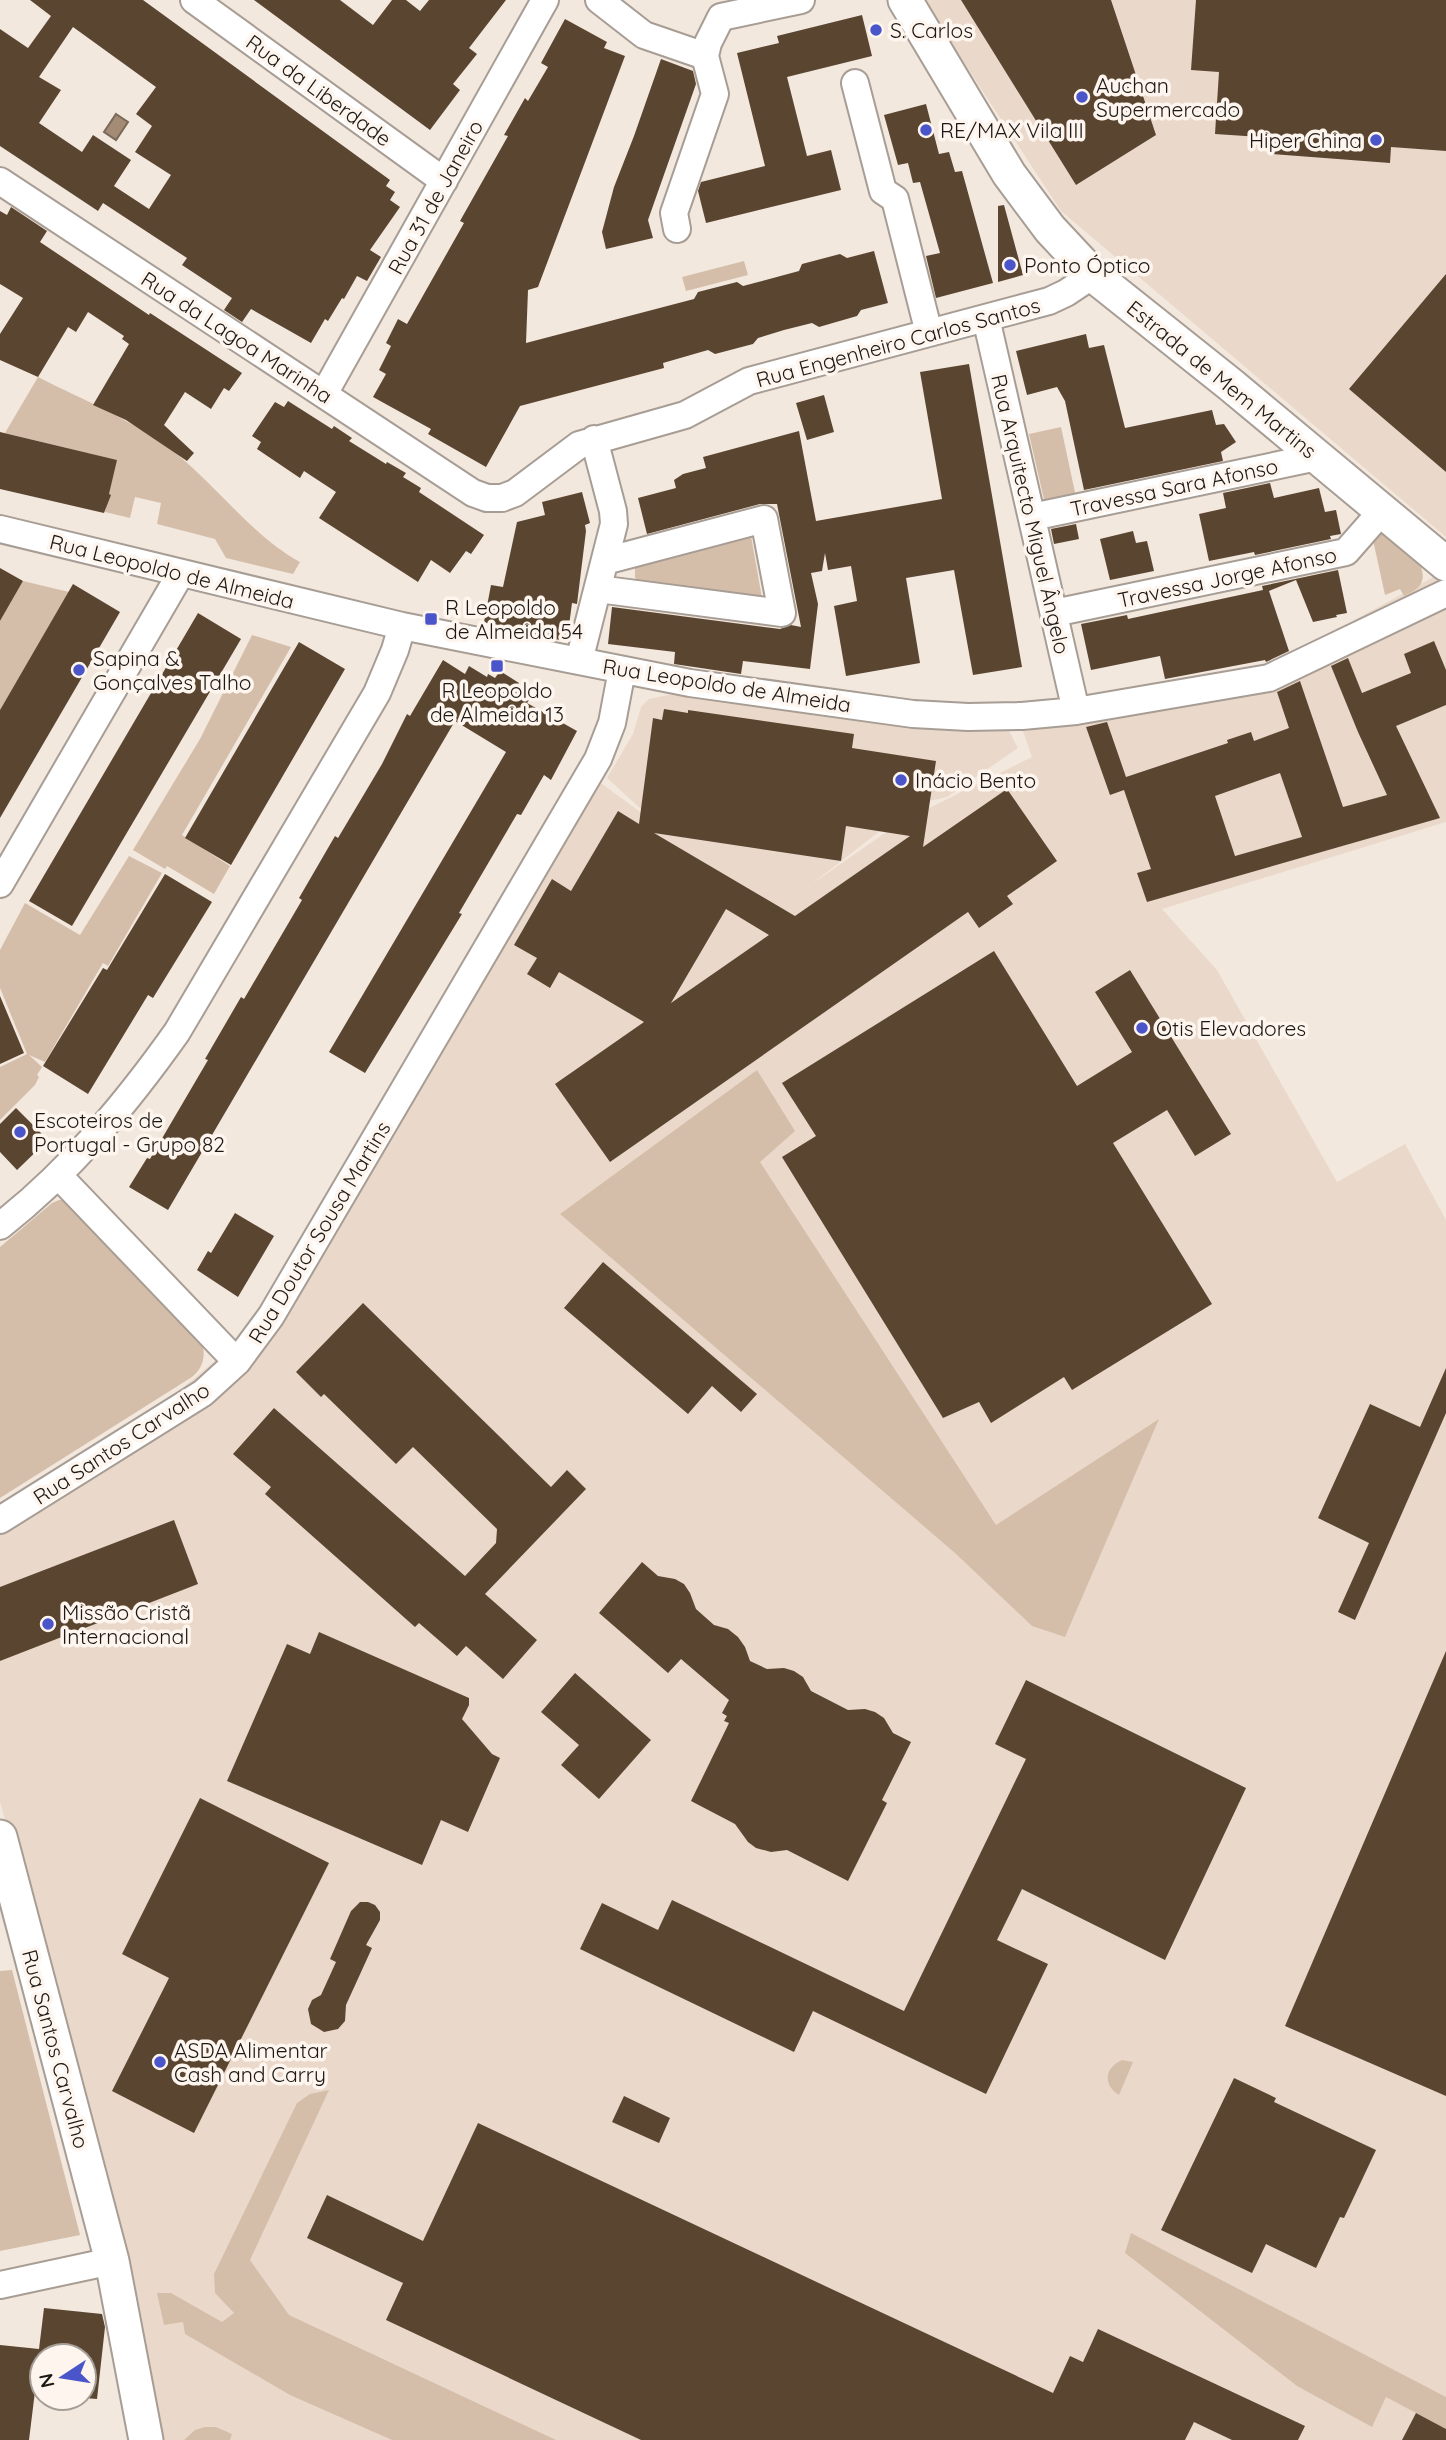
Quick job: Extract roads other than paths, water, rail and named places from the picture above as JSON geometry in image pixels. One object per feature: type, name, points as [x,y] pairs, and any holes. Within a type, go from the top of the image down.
[{"type":"street","name":"Rua da Liberdade","points":[[194,0],[444,181]]},
{"type":"street","name":"Rua 31 de Janeiro","points":[[324,394],[545,0]]},
{"type":"street","points":[[599,0],[705,56]]},
{"type":"street","points":[[677,229],[674,213],[715,94],[705,56],[720,17],[801,0]]},
{"type":"street","name":"Estrada de Mem Martins","points":[[905,0],[1027,200],[1093,275],[1446,564]]},
{"type":"street","points":[[855,83],[883,191],[895,199],[929,333]]},
{"type":"street","name":"Rua da Lagoa Marinha","points":[[0,181],[473,493]]},
{"type":"street","name":"Rua Engenheiro Carlos Santos","points":[[473,493],[487,498],[502,498],[515,493],[566,453],[594,439],[685,415],[749,381],[1049,301],[1093,275]]},
{"type":"street","name":"Rua Arquitecto Miguel Ângelo","points":[[986,318],[1076,711]]},
{"type":"street","points":[[579,661],[614,524],[594,439]]},
{"type":"street","name":"Travessa Sara Afonso","points":[[1032,517],[1317,457]]},
{"type":"street","name":"Travessa Jorge Afonso","points":[[1054,613],[1346,552],[1382,511]]},
{"type":"street","points":[[598,589],[782,613],[764,519],[605,561]]},
{"type":"street","name":"Rua Leopoldo de Almeida","points":[[0,529],[402,626],[622,670],[690,683],[913,714],[968,718],[1076,711],[1269,678],[1446,593]]},
{"type":"street","points":[[0,884],[181,573]]},
{"type":"street","points":[[0,1226],[98,1135],[139,1085],[177,1032],[377,693],[402,626]]},
{"type":"street","name":"Rua Doutor Sousa Martins","points":[[58,1175],[237,1362],[271,1316],[598,759],[612,723],[622,670]]},
{"type":"street","name":"Rua Santos Carvalho","points":[[0,1520],[203,1393],[237,1362]]},
{"type":"street","name":"Rua Santos Carvalho","points":[[0,1836],[112,2261],[146,2440]]},
{"type":"street","points":[[0,2285],[112,2261]]},
{"type":"place","name":"S. Carlos","points":[[876,30]]},
{"type":"place","name":"Auchan Supermercado","points":[[1082,97]]},
{"type":"place","name":"RE/MAX Vila III","points":[[926,130]]},
{"type":"place","name":"Hiper China","points":[[1376,140]]},
{"type":"place","name":"Ponto Óptico","points":[[1010,265]]},
{"type":"place","name":"R Leopoldo de Almeida 54","points":[[431,619]]},
{"type":"place","name":"R Leopoldo de Almeida 13","points":[[497,666]]},
{"type":"place","name":"Sapina & Gonçalves Talho","points":[[79,670]]},
{"type":"place","name":"Inácio Bento","points":[[901,780]]},
{"type":"place","name":"Otis Elevadores","points":[[1142,1028]]},
{"type":"place","name":"Escoteiros de Portugal - Grupo 82","points":[[20,1132]]},
{"type":"place","name":"Missão Cristã Internacional","points":[[48,1624]]},
{"type":"place","name":"ASDA Alimentar Cash and Carry","points":[[160,2062]]}]
